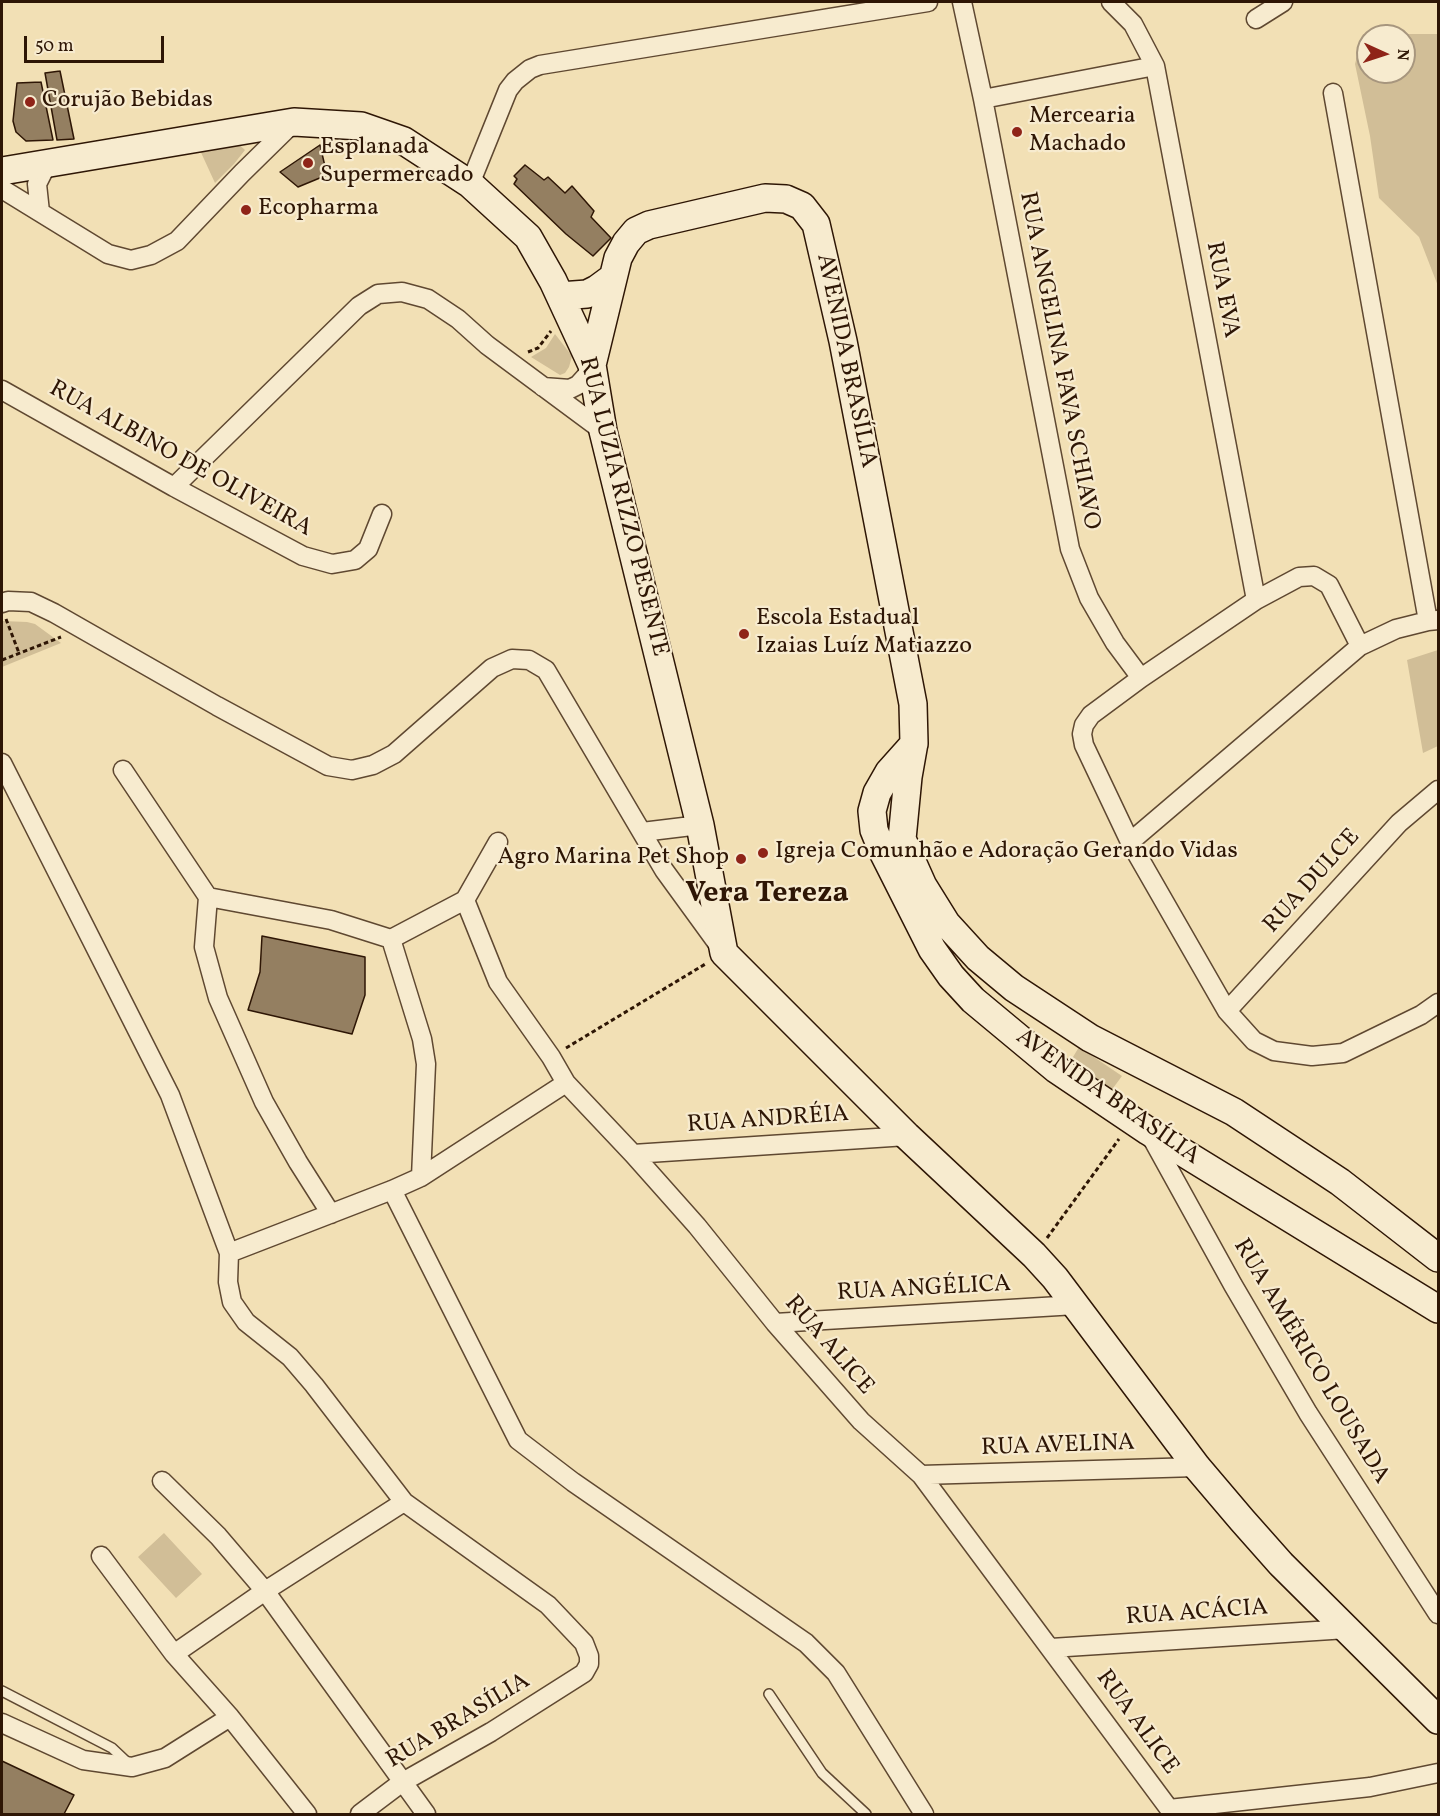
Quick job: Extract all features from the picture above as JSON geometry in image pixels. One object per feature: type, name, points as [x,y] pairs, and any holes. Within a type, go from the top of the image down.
[{"type":"street","points":[[470,184],[508,90],[514,81],[530,69],[540,65],[928,2]]},
{"type":"street","name":"RUA ANGELINA FAVA SCHIAVO","points":[[962,2],[983,99],[1070,549],[1089,598],[1115,643],[1141,678]]},
{"type":"street","name":"RUA EVA","points":[[1111,2],[1133,24],[1155,66],[1256,600]]},
{"type":"street","points":[[1256,19],[1283,2]]},
{"type":"street","points":[[983,99],[1155,66]]},
{"type":"street","points":[[1130,842],[1360,646],[1395,629],[1433,620],[1333,93]]},
{"type":"street","points":[[2,189],[108,254],[131,260],[151,255],[177,241],[294,122]]},
{"type":"street","name":"RUA LUZIA RIZZO PESENTE","points":[[2,171],[294,122],[361,126],[404,141],[470,184],[528,237],[560,296],[592,365],[603,431],[700,825],[724,953]]},
{"type":"street","points":[[40,212],[38,184],[46,164]]},
{"type":"street","name":"AVENIDA BRASÍLIA","points":[[592,365],[612,278],[626,243],[636,231],[649,225],[765,198],[786,199],[802,206],[816,224],[843,341],[913,704],[915,743],[893,846],[932,949],[951,976],[973,1000],[1056,1069],[1140,1126],[1438,1309]]},
{"type":"street","points":[[560,296],[587,294],[597,290],[612,278]]},
{"type":"street","points":[[174,487],[358,306],[378,294],[402,292],[428,299],[458,319],[487,345],[603,431]]},
{"type":"street","points":[[543,387],[570,389],[578,385],[592,365]]},
{"type":"street","name":"RUA ALBINO DE OLIVEIRA","points":[[2,390],[174,487],[303,556],[332,564],[355,560],[368,549],[382,514]]},
{"type":"street","points":[[1360,646],[1329,585],[1314,576],[1299,577],[1256,600],[1091,715],[1084,725],[1082,734],[1084,745],[1130,842],[1227,1011],[1254,1041],[1274,1051],[1312,1056],[1343,1053],[1421,1015],[1438,1003]]},
{"type":"street","points":[[2,603],[31,602],[328,766],[352,770],[373,765],[394,754],[492,668],[512,659],[530,660],[546,670],[664,870],[724,953],[906,1136],[1034,1255],[1076,1305],[1197,1467],[1281,1564],[1438,1720]]},
{"type":"street","points":[[2,763],[170,1095],[229,1253],[228,1282],[232,1302],[246,1322],[290,1357],[404,1502],[174,1654]]},
{"type":"street","points":[[123,770],[208,897],[204,947],[218,998],[264,1102],[331,1214]]},
{"type":"street","name":"RUA DULCE","points":[[1227,1011],[1399,823],[1438,790]]},
{"type":"street","points":[[642,832],[700,825]]},
{"type":"street","points":[[208,897],[331,920],[391,939],[465,900],[498,842]]},
{"type":"street","name":"AVENIDA BRASÍLIA","points":[[893,846],[946,922],[978,958],[1014,988],[1090,1038],[1234,1112],[1340,1182],[1438,1258]]},
{"type":"street","name":"RUA ALICE","points":[[465,900],[498,982],[551,1057],[566,1083],[697,1226],[775,1323],[861,1421],[921,1475],[1171,1812]]},
{"type":"street","points":[[391,939],[422,1039],[426,1064],[421,1177]]},
{"type":"street","points":[[229,1253],[421,1177],[566,1083]]},
{"type":"street","name":"RUA AMÉRICO LOUSADA","points":[[1140,1126],[1308,1413],[1438,1614]]},
{"type":"street","name":"RUA ANDRÉIA","points":[[633,1154],[906,1136]]},
{"type":"street","points":[[392,1190],[518,1440],[583,1489],[806,1643],[836,1673],[924,1815]]},
{"type":"street","name":"RUA ANGÉLICA","points":[[775,1323],[1076,1305]]},
{"type":"street","name":"RUA AVELINA","points":[[921,1475],[1197,1467]]},
{"type":"street","points":[[162,1481],[218,1536],[265,1592],[426,1815]]},
{"type":"street","name":"RUA BRASÍLIA","points":[[360,1815],[401,1783],[490,1732],[585,1673],[589,1664],[589,1656],[584,1643],[548,1605],[404,1502]]},
{"type":"street","points":[[101,1556],[174,1654],[230,1716],[307,1815]]},
{"type":"street","name":"RUA ACÁCIA","points":[[1051,1648],[1347,1629]]},
{"type":"street","points":[[2,1723],[83,1760],[132,1767],[165,1758],[230,1716]]},
{"type":"street","points":[[1171,1812],[1370,1787],[1438,1773]]},
{"type":"lane","points":[[2,1691],[112,1748],[132,1767]]},
{"type":"lane","points":[[769,1694],[822,1773],[866,1815]]},
{"type":"path","points":[[521,351],[530,352],[538,348],[551,331],[552,323]]},
{"type":"path","points":[[2,609],[19,653]]},
{"type":"path","points":[[2,660],[82,629]]},
{"type":"path","points":[[551,1057],[724,953]]},
{"type":"path","points":[[1034,1255],[1140,1126]]},
{"type":"shaded area","points":[[1438,31],[1438,286],[1419,237],[1379,198],[1359,84],[1416,84],[1416,34],[1437,34]]},
{"type":"shaded area","points":[[234,140],[245,150],[215,183],[198,146]]},
{"type":"shaded area","points":[[555,334],[572,356],[569,367],[565,373],[560,375],[531,357],[546,348]]},
{"type":"shaded area","points":[[3,621],[35,624],[61,643],[2,667]]},
{"type":"shaded area","points":[[1438,650],[1438,746],[1423,753],[1407,660]]},
{"type":"shaded area","points":[[1079,1047],[1122,1076],[1108,1095],[1067,1067]]},
{"type":"shaded area","points":[[164,1533],[202,1574],[176,1598],[138,1557]]},
{"type":"building","points":[[60,71],[74,139],[57,140],[45,73]]},
{"type":"building","name":"Corujão Bebidas","points":[[41,82],[53,140],[26,141],[16,132],[13,121],[17,83]]},
{"type":"building","name":"Esplanada Supermercado","points":[[320,145],[327,175],[298,187],[280,172]]},
{"type":"building","points":[[525,165],[544,180],[548,177],[565,193],[572,186],[594,211],[591,217],[611,238],[593,256],[566,234],[514,184],[517,179],[514,176]]},
{"type":"building","points":[[262,936],[365,957],[365,995],[352,1034],[248,1010],[260,972]]},
{"type":"building","points":[[2,1761],[74,1795],[64,1814],[2,1814]]},
{"type":"place","name":"Corujão Bebidas","points":[[30,102]]},
{"type":"place","name":"Mercearia Machado","points":[[1017,132]]},
{"type":"place","name":"Esplanada Supermercado","points":[[308,163]]},
{"type":"place","name":"Ecopharma","points":[[246,210]]},
{"type":"place","name":"Escola Estadual Izaias Luíz Matiazzo","points":[[744,634]]},
{"type":"place","name":"Igreja Comunhão e Adoração Gerando Vidas","points":[[763,853]]},
{"type":"place","name":"Agro Marina Pet Shop","points":[[741,859]]},
{"type":"district","name":"Vera Tereza","points":[[767,895]]}]
